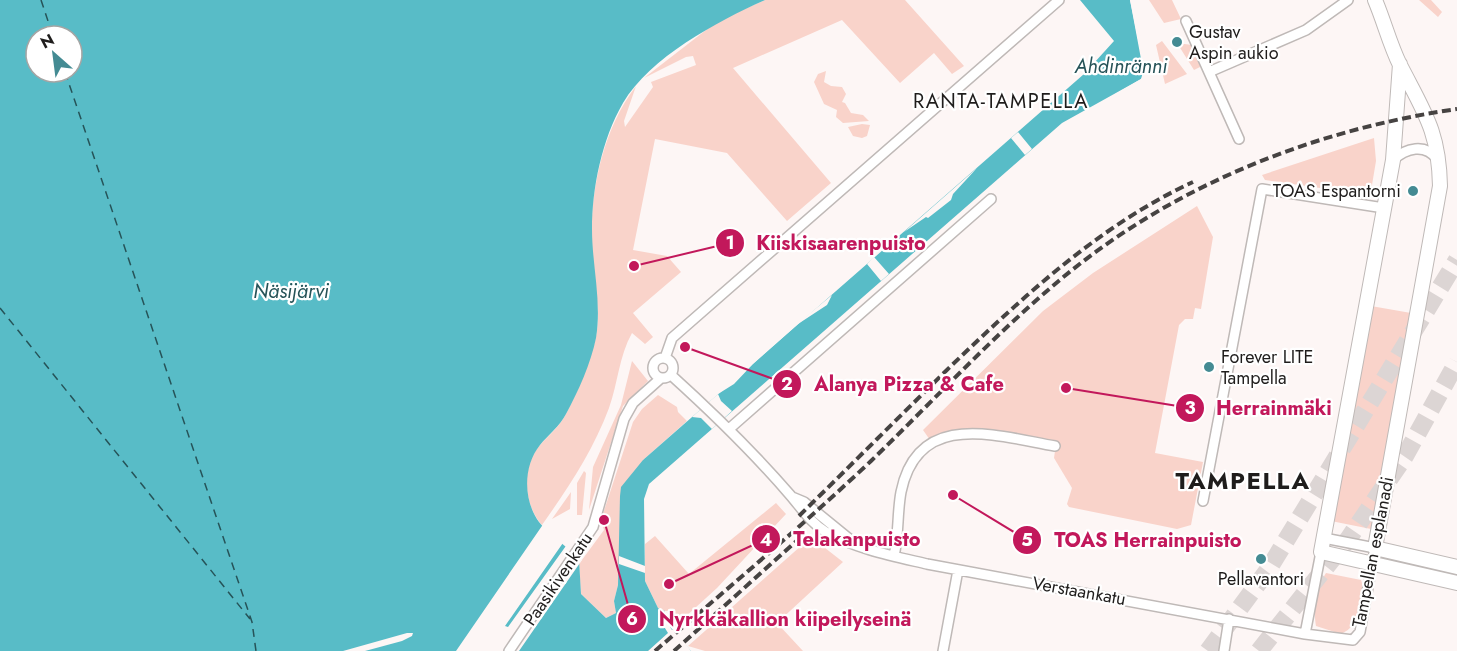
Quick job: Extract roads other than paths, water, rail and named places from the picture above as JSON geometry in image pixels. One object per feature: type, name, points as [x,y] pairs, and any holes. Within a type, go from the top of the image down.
[{"type":"street","points":[[666,358],[672,338],[1059,0]]},
{"type":"street","points":[[1209,72],[1306,30],[1348,0]]},
{"type":"street","name":"Tampellan esplanadi","points":[[1375,0],[1400,64],[1434,132],[1440,163],[1437,207],[1362,623],[1357,638],[1349,641],[1305,634],[1324,538],[1379,208],[1393,160],[1400,64]]},
{"type":"street","points":[[1186,21],[1239,139]]},
{"type":"street","points":[[1393,160],[1399,154],[1416,148],[1431,152],[1440,163]]},
{"type":"street","points":[[1203,501],[1262,189],[1379,208]]},
{"type":"street","points":[[729,429],[991,198]]},
{"type":"street","points":[[660,358],[666,358],[673,365],[666,377],[654,371],[653,366],[660,358]]},
{"type":"street","name":"Verstaankatu","points":[[666,377],[721,421],[792,497],[804,502],[845,533],[855,544],[894,556],[958,570],[1305,634]]},
{"type":"street","name":"Paasikivenkatu","points":[[509,651],[588,536],[624,419],[633,403],[666,377]]},
{"type":"street","points":[[894,556],[899,527],[900,497],[905,478],[917,459],[942,438],[958,433],[973,432],[1055,446]]},
{"type":"street","points":[[1324,538],[1457,567]]},
{"type":"street","points":[[1321,552],[1457,584]]},
{"type":"street","points":[[944,651],[958,570]]},
{"type":"street","points":[[1224,651],[1229,619]]},
{"type":"water","name":"Näsijärvi","points":[[0,0],[765,0],[727,18],[686,42],[650,70],[623,103],[604,148],[596,181],[592,213],[592,243],[598,311],[596,338],[584,377],[566,414],[534,453],[527,483],[530,504],[539,522],[579,559],[581,594],[606,618],[616,613],[614,601],[618,585],[621,487],[643,460],[1084,74],[1114,41],[1080,0],[1130,0],[1144,69],[1141,79],[1062,123],[649,484],[644,499],[645,581],[658,608],[665,611],[669,625],[691,651],[0,651]]},
{"type":"tunnel","points":[[1208,651],[1268,570],[1457,260]]},
{"type":"tunnel","points":[[1259,651],[1349,538],[1405,456],[1457,362]]},
{"type":"railway","points":[[655,651],[845,486],[1036,300],[1105,246],[1150,216],[1198,189],[1298,147],[1403,118],[1457,109]]},
{"type":"railway","points":[[799,516],[951,366],[1035,288],[1126,219],[1193,182]]},
{"type":"railway","points":[[674,651],[801,537]]},
{"type":"place","name":"Gustav Aspin aukio","points":[[1177,42]]},
{"type":"place","name":"TOAS Espantorni","points":[[1413,191]]},
{"type":"place","name":"Kiiskisaarenpuisto","points":[[634,266]]},
{"type":"place","name":"Alanya Pizza & Cafe","points":[[685,347]]},
{"type":"place","name":"Forever LITE Tampella","points":[[1209,367]]},
{"type":"place","name":"Herrainmäki","points":[[1066,388]]},
{"type":"place","name":"TOAS Herrainpuisto","points":[[953,495]]},
{"type":"place","name":"Nyrkkäkallion kiipeilyseinä","points":[[604,520]]},
{"type":"place","name":"Pellavantori","points":[[1261,559]]},
{"type":"place","name":"Telakanpuisto","points":[[669,584]]},
{"type":"district","name":"RANTA-TAMPELLA","points":[[1001,101]]},
{"type":"district","name":"TAMPELLA","points":[[1243,480]]},
{"type":"water label","name":"Ahdinränni","points":[[1121,66]]}]
